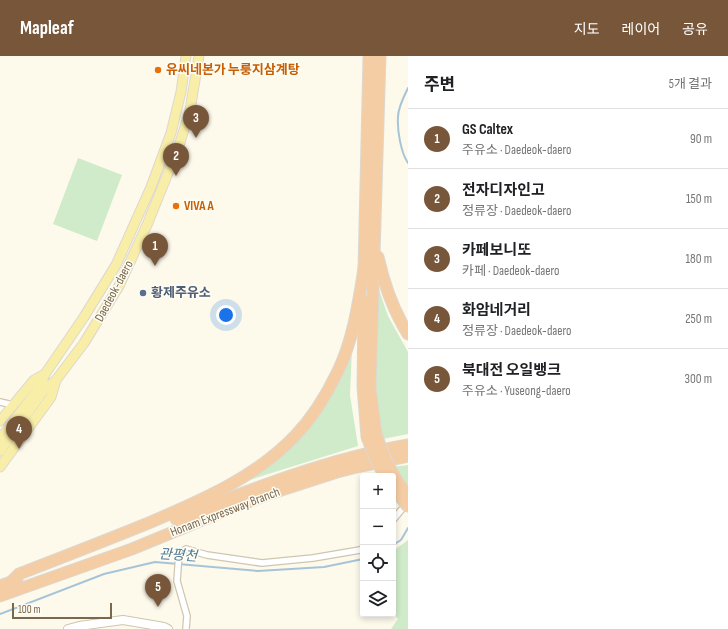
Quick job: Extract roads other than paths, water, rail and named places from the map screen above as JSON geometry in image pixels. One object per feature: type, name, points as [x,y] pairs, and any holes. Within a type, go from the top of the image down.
[{"type":"highway","points":[[369,56],[363,387],[377,462],[396,479],[408,496]]},
{"type":"highway","points":[[372,435],[370,388],[380,56]]},
{"type":"highway","points":[[374,232],[376,251],[384,280],[394,308],[408,334]]},
{"type":"highway","points":[[5,584],[18,574],[136,528],[196,502],[248,474],[264,464],[279,451],[295,436],[312,416],[338,372],[350,338],[365,262]]},
{"type":"highway","name":"Honam Expressway Branch","points":[[5,584],[105,547],[226,499],[317,467],[350,458],[408,446]]},
{"type":"highway","name":"Honam Expressway Branch","points":[[0,596],[132,548],[272,493],[337,472],[408,456]]},
{"type":"highway","points":[[337,472],[351,473],[387,471],[408,463]]},
{"type":"highway","points":[[396,492],[408,507]]},
{"type":"main road","name":"Daedeok-daero","points":[[0,438],[42,385],[45,374],[84,317],[112,271],[151,187],[171,133],[181,92],[186,56]]},
{"type":"main road","name":"Daedeok-daero","points":[[0,450],[44,390],[56,380],[84,343],[119,286],[147,225],[178,146],[190,110],[199,56]]},
{"type":"main road","name":"Daedeok-daero","points":[[0,421],[34,380],[45,374]]},
{"type":"main road","name":"Daedeok-daero","points":[[0,467],[51,397],[56,380]]},
{"type":"main road","points":[[68,629],[123,620],[168,629]]},
{"type":"street","points":[[0,402],[13,405]]},
{"type":"street","points":[[396,516],[408,501]]},
{"type":"street","points":[[186,629],[187,616],[177,581],[179,554],[186,549],[207,555],[262,563],[313,558],[360,550]]},
{"type":"waterway","points":[[408,88],[398,113],[401,147],[408,163]]},
{"type":"waterway","name":"관평천","points":[[396,543],[401,540],[408,528]]},
{"type":"waterway","name":"관평천","points":[[0,614],[104,574],[155,562],[258,571],[324,567],[360,560]]},
{"type":"place","name":"유씨네본가 누룽지삼계탕","points":[[158,70]]},
{"type":"place","name":"카페보니또","points":[[196,138]]},
{"type":"place","name":"전자디자인고","points":[[176,176]]},
{"type":"place","name":"VIVA A","points":[[176,206]]},
{"type":"place","name":"GS Caltex","points":[[155,266]]},
{"type":"place","name":"황제주유소","points":[[143,293]]},
{"type":"place","name":"화암네거리","points":[[19,449]]},
{"type":"place","name":"북대전 오일뱅크","points":[[158,607]]}]
